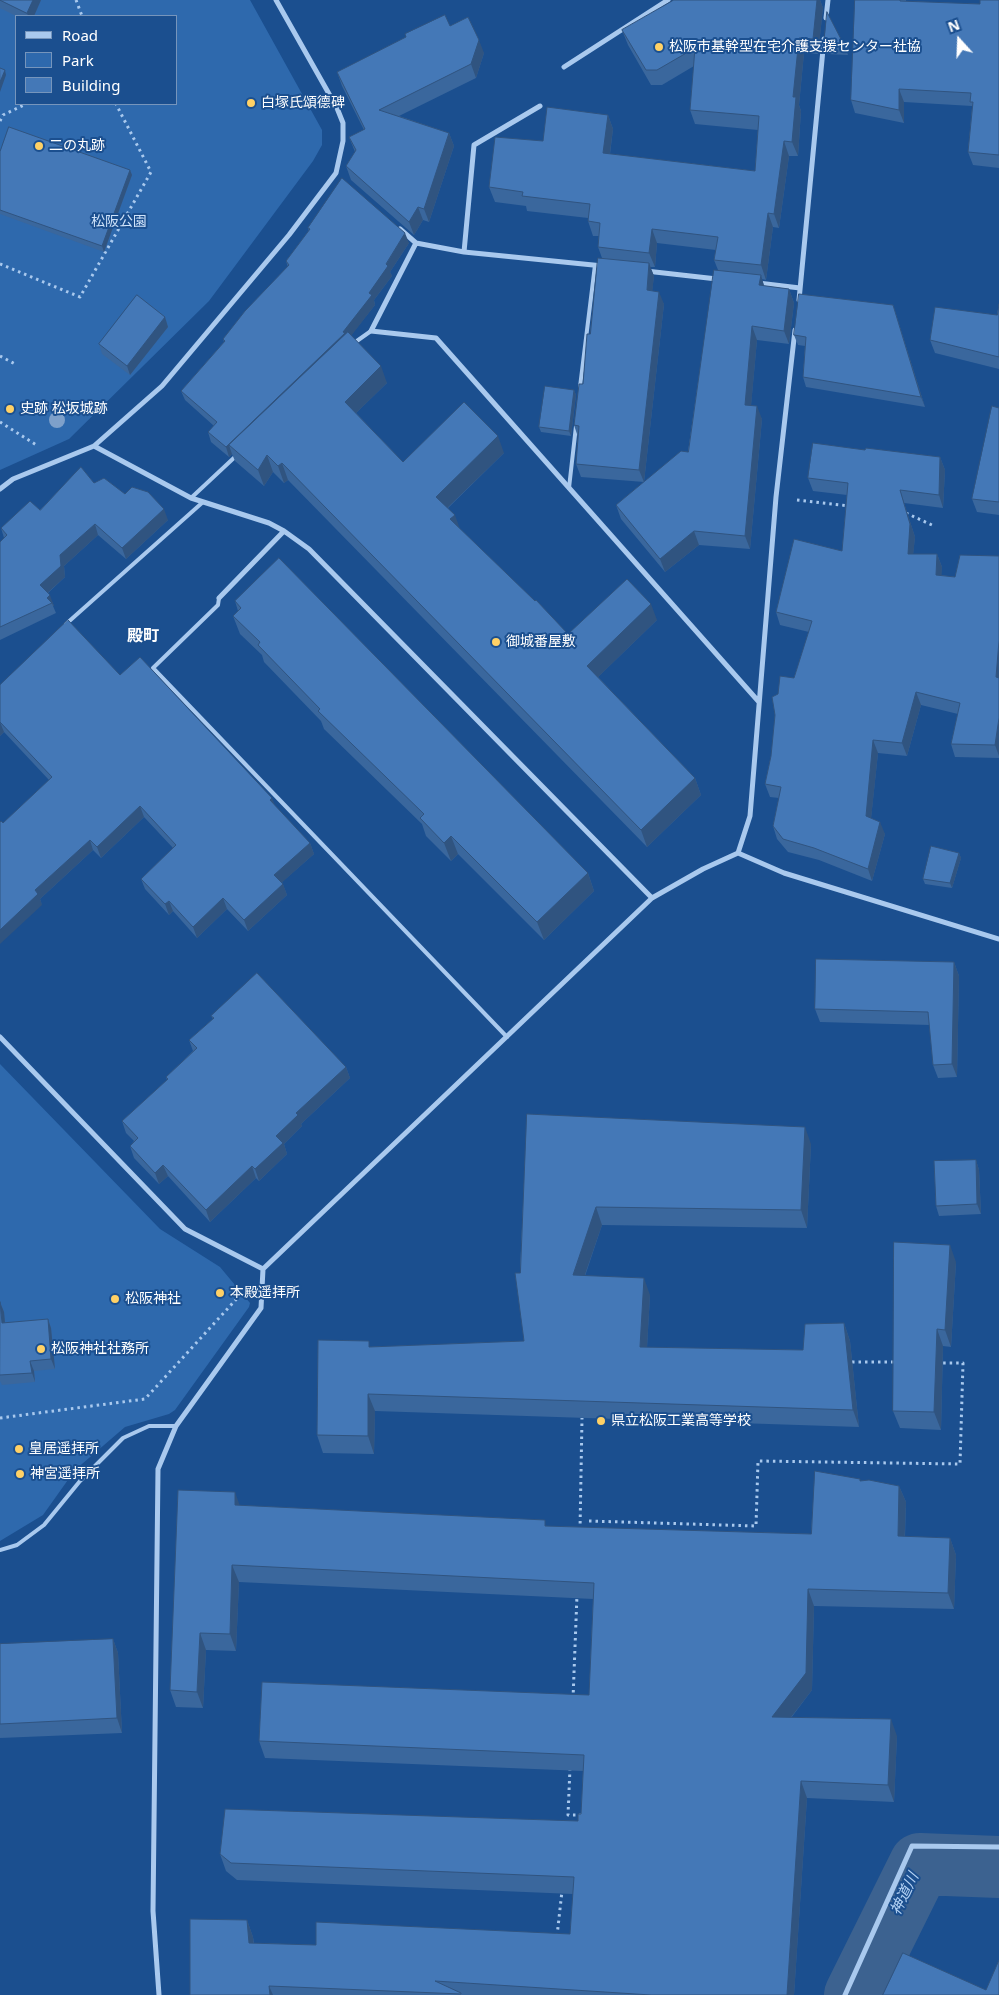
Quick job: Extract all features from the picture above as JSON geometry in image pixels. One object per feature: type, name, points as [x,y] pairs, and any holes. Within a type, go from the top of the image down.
[{"type":"street","points":[[0,489],[13,479],[94,446],[162,386],[289,235],[336,173],[343,141],[343,123],[337,108],[276,0]]},
{"type":"street","points":[[564,67],[668,0]]},
{"type":"street","points":[[826,20],[828,0]]},
{"type":"street","points":[[798,307],[825,30]]},
{"type":"street","points":[[464,252],[474,145],[540,106]]},
{"type":"street","points":[[336,173],[343,180]]},
{"type":"street","points":[[394,224],[416,243],[464,252],[614,267]]},
{"type":"street","points":[[416,243],[371,331],[436,338],[759,702]]},
{"type":"street","points":[[644,270],[722,279]]},
{"type":"street","points":[[751,282],[800,288]]},
{"type":"street","points":[[738,854],[750,816],[776,497],[796,326]]},
{"type":"street","points":[[94,446],[191,498],[270,523],[309,549],[652,898]]},
{"type":"street","points":[[219,598],[284,531]]},
{"type":"street","points":[[160,1995],[153,1910],[158,1470],[176,1426],[262,1308],[263,1269],[652,898],[703,869],[738,854],[784,873],[999,939]]},
{"type":"street","points":[[0,1037],[185,1229],[263,1269]]},
{"type":"street","points":[[845,1995],[912,1846],[999,1847]]},
{"type":"lane","points":[[580,391],[595,265]]},
{"type":"lane","points":[[353,344],[371,331]]},
{"type":"lane","points":[[569,489],[577,420]]},
{"type":"lane","points":[[191,498],[241,451]]},
{"type":"lane","points":[[61,630],[203,502]]},
{"type":"lane","points":[[219,598],[218,605],[153,668],[507,1037]]},
{"type":"lane","points":[[0,1550],[17,1545],[44,1525],[80,1481],[123,1438],[150,1426],[176,1426]]},
{"type":"path","points":[[76,0],[82,15]]},
{"type":"path","points":[[0,121],[3,115],[24,105]]},
{"type":"path","points":[[0,264],[80,297],[151,172],[117,105]]},
{"type":"path","points":[[0,356],[17,365]]},
{"type":"path","points":[[0,422],[59,459]]},
{"type":"path","points":[[776,497],[853,506]]},
{"type":"path","points":[[902,512],[934,526]]},
{"type":"path","points":[[0,1418],[145,1399],[263,1269]]},
{"type":"path","points":[[852,1362],[899,1362]]},
{"type":"path","points":[[756,1534],[758,1461],[960,1464],[964,1363],[936,1363]]},
{"type":"path","points":[[580,1535],[582,1418]]},
{"type":"path","points":[[589,1521],[756,1526]]},
{"type":"path","points":[[572,1706],[578,1592]]},
{"type":"path","points":[[568,1822],[570,1761]]},
{"type":"path","points":[[568,1815],[588,1816]]},
{"type":"path","points":[[557,1940],[563,1883]]},
{"type":"green space","name":"松阪公園","points":[[0,0],[250,0],[322,130],[322,145],[313,161],[209,301],[69,439],[0,470]]},
{"type":"green space","name":"松阪神社","points":[[0,1064],[160,1229],[220,1267],[250,1303],[175,1410],[169,1414],[125,1427],[75,1470],[43,1515],[0,1541]]},
{"type":"building","points":[[0,0],[33,0],[27,13]]},
{"type":"building","points":[[674,0],[817,0],[813,39],[799,38],[793,97],[796,97],[792,142],[784,141],[774,214],[768,213],[761,265],[714,260],[718,237],[652,229],[649,253],[598,247],[600,223],[588,221],[590,204],[522,196],[523,192],[489,187],[495,137],[543,141],[547,107],[608,115],[603,153],[755,171],[759,116],[690,110],[695,48],[657,70],[646,70],[622,30]]},
{"type":"building","points":[[855,0],[980,4],[980,0],[999,0],[999,155],[968,152],[973,102],[970,102],[971,93],[899,89],[899,110],[851,100]]},
{"type":"building","points":[[827,12],[844,45],[824,44]]},
{"type":"building","points":[[445,15],[450,26],[468,17],[479,40],[471,64],[379,110],[449,133],[424,209],[418,207],[409,222],[346,166],[356,150],[349,137],[365,129],[337,72],[406,37],[405,34]]},
{"type":"building","points":[[0,68],[5,70],[0,82]]},
{"type":"building","points":[[9,127],[130,170],[102,246],[0,210],[0,152]]},
{"type":"building","points":[[342,178],[405,233],[386,264],[388,266],[369,293],[372,295],[343,332],[345,333],[226,447],[208,432],[217,422],[181,391],[225,341],[223,339],[245,311],[289,265],[286,261],[310,229],[308,228]]},
{"type":"building","points":[[598,258],[649,263],[647,290],[659,292],[639,470],[576,464],[579,426],[574,425],[579,384],[583,384],[587,334],[590,334]]},
{"type":"building","points":[[714,270],[761,275],[759,285],[789,289],[784,331],[752,326],[745,405],[757,406],[745,536],[694,531],[660,559],[616,505],[681,451],[688,452]]},
{"type":"building","points":[[799,294],[893,305],[921,397],[803,377],[806,337],[794,335]]},
{"type":"building","points":[[137,295],[165,317],[127,366],[99,344]]},
{"type":"building","points":[[999,304],[999,357],[930,340],[935,307],[997,315]]},
{"type":"building","points":[[348,332],[381,366],[345,402],[403,462],[464,402],[498,436],[436,497],[455,515],[450,519],[536,600],[568,634],[627,579],[651,604],[587,666],[695,778],[641,830],[282,463],[278,466],[267,455],[258,470],[229,445]]},
{"type":"building","points":[[545,386],[574,390],[569,431],[539,427]]},
{"type":"building","points":[[992,406],[999,408],[999,502],[972,499]]},
{"type":"building","points":[[813,443],[940,457],[939,495],[900,490],[910,524],[908,554],[937,554],[936,575],[955,577],[960,555],[999,556],[999,641],[996,677],[999,678],[999,718],[995,745],[951,744],[960,703],[916,692],[902,743],[873,740],[866,816],[880,822],[868,869],[814,848],[783,839],[773,826],[781,787],[765,784],[771,756],[775,715],[772,697],[778,694],[780,676],[794,678],[812,621],[776,612],[794,539],[842,551],[848,483],[808,478]]},
{"type":"building","points":[[81,467],[94,483],[104,478],[125,494],[132,487],[148,492],[164,509],[122,548],[95,524],[60,555],[61,566],[40,585],[50,595],[47,598],[52,603],[0,627],[0,542],[7,535],[1,528],[30,501],[40,510]]},
{"type":"building","points":[[279,558],[588,873],[537,922],[451,836],[444,843],[420,818],[424,814],[318,711],[320,709],[258,645],[260,642],[233,616],[241,608],[235,601]]},
{"type":"building","points":[[68,620],[120,675],[140,657],[272,798],[270,800],[310,843],[274,875],[283,884],[244,920],[223,898],[193,927],[169,901],[165,904],[141,879],[176,845],[140,806],[97,847],[90,840],[35,890],[38,894],[0,930],[0,822],[3,823],[52,777],[0,722],[0,685]]},
{"type":"building","points":[[931,846],[959,853],[950,883],[923,879]]},
{"type":"building","points":[[816,959],[954,962],[952,1064],[933,1065],[928,1012],[815,1009]]},
{"type":"building","points":[[257,973],[346,1067],[296,1113],[298,1115],[276,1136],[283,1143],[255,1169],[252,1166],[206,1210],[163,1165],[155,1173],[130,1146],[138,1138],[122,1121],[168,1079],[166,1077],[197,1048],[189,1040],[214,1018],[211,1016]]},
{"type":"building","points":[[527,1114],[805,1127],[801,1210],[596,1207],[573,1275],[644,1278],[640,1347],[803,1350],[805,1324],[844,1323],[853,1410],[368,1394],[368,1436],[317,1435],[318,1340],[369,1341],[369,1347],[524,1341],[515,1273],[520,1273]]},
{"type":"building","points":[[976,1160],[977,1204],[936,1206],[934,1161]]},
{"type":"building","points":[[894,1242],[950,1245],[945,1330],[937,1329],[934,1412],[893,1411]]},
{"type":"building","points":[[0,1302],[2,1323],[48,1319],[51,1359],[30,1361],[32,1373],[0,1375]]},
{"type":"building","points":[[815,1471],[860,1479],[860,1481],[869,1480],[899,1486],[898,1536],[950,1538],[948,1593],[808,1589],[806,1673],[772,1717],[891,1719],[888,1785],[801,1781],[787,1995],[651,1995],[435,1981],[461,1994],[269,1986],[270,1995],[190,1995],[190,1919],[247,1920],[249,1943],[316,1945],[316,1922],[570,1934],[574,1877],[231,1863],[220,1854],[225,1809],[578,1821],[578,1814],[581,1814],[584,1755],[259,1741],[262,1682],[589,1695],[594,1583],[232,1565],[230,1634],[200,1633],[197,1692],[170,1690],[178,1490],[235,1492],[235,1505],[545,1520],[545,1526],[811,1534]]},
{"type":"building","points":[[113,1639],[117,1718],[0,1724],[0,1644]]},
{"type":"building","points":[[903,1953],[986,1990],[999,1960],[999,1995],[883,1995]]},
{"type":"waterway","name":"神道川","points":[[855,1995],[920,1864],[999,1867]]},
{"type":"place","name":"松阪市基幹型在宅介護支援センター社協","points":[[659,47]]},
{"type":"place","name":"白塚氏頌德碑","points":[[251,103]]},
{"type":"place","name":"二の丸跡","points":[[39,146]]},
{"type":"place","name":"史跡 松坂城跡","points":[[10,409]]},
{"type":"place","name":"御城番屋敷","points":[[496,642]]},
{"type":"place","name":"本殿遥拝所","points":[[220,1293]]},
{"type":"place","name":"松阪神社","points":[[115,1299]]},
{"type":"place","name":"松阪神社社務所","points":[[41,1349]]},
{"type":"place","name":"県立松阪工業高等学校","points":[[601,1421]]},
{"type":"place","name":"皇居遥拝所","points":[[19,1449]]},
{"type":"place","name":"神宮遥拝所","points":[[20,1474]]},
{"type":"district","name":"殿町","points":[[143,636]]}]
